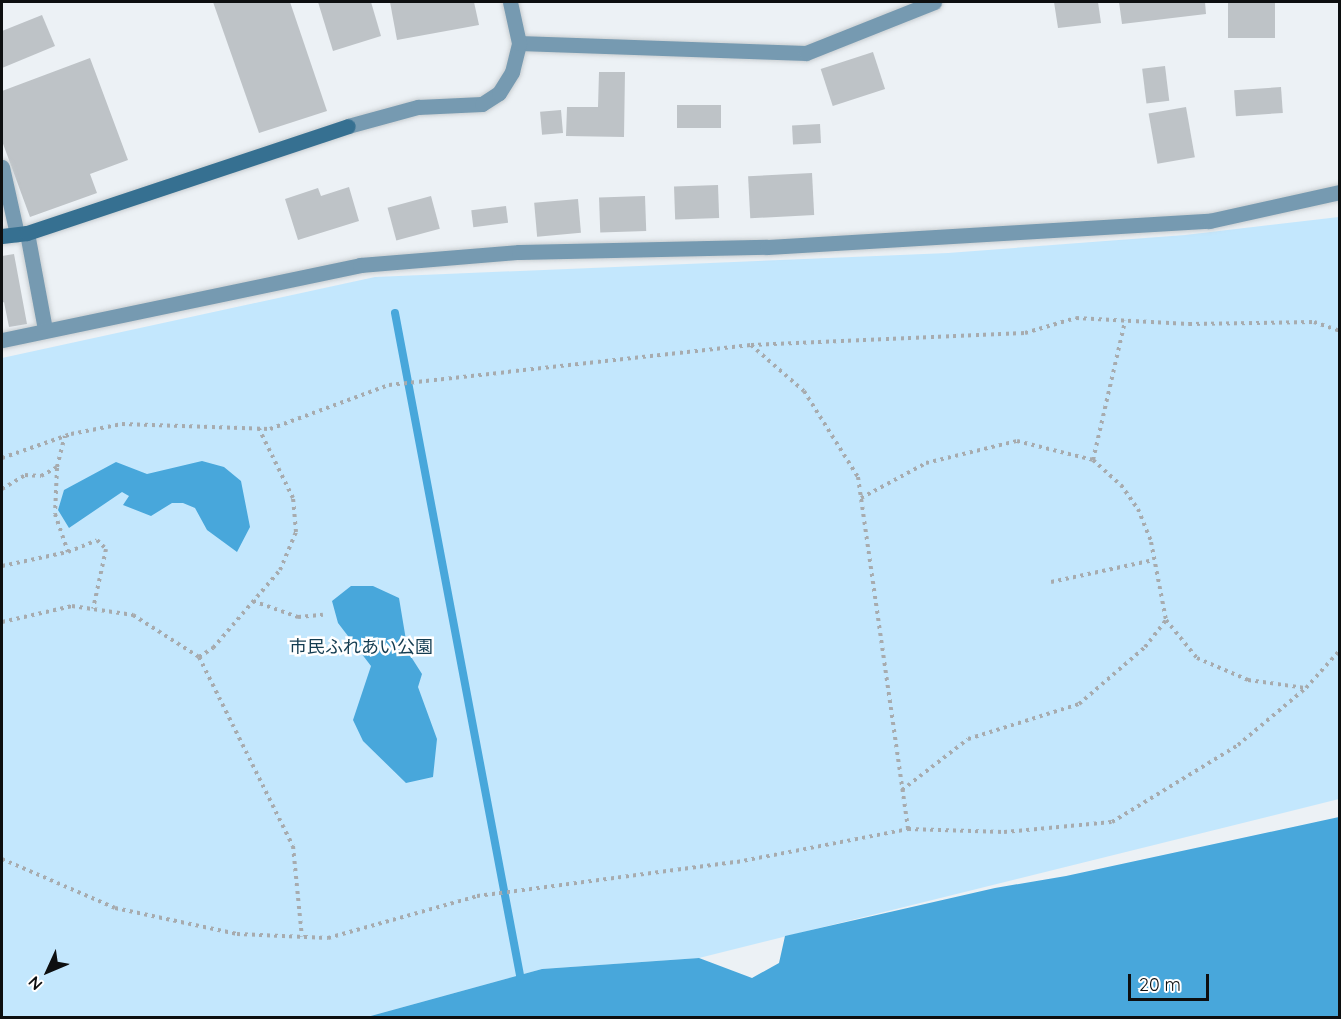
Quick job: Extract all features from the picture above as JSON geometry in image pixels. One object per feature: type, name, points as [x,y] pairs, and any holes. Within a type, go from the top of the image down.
[{"type":"street","points":[[15,234],[348,126],[418,106],[482,104],[499,93],[512,72],[519,43],[510,2]]},
{"type":"street","points":[[519,43],[806,53],[933,2]]},
{"type":"street","points":[[2,167],[15,234],[45,329]]},
{"type":"street","points":[[2,340],[45,329],[360,265],[519,252],[778,246],[1198,221],[1340,192]]},
{"type":"path","points":[[2,458],[65,436],[122,424],[270,429],[389,386],[430,379],[751,345],[1025,333],[1076,318],[1125,321],[1314,322],[1340,331]]},
{"type":"path","points":[[1093,460],[1125,321]]},
{"type":"path","points":[[751,345],[804,391],[858,477],[908,830]]},
{"type":"path","points":[[200,657],[213,648],[274,578],[296,532],[293,498],[259,429]]},
{"type":"path","points":[[65,436],[57,467],[55,514],[68,552]]},
{"type":"path","points":[[861,498],[926,463],[1017,441],[1093,460],[1121,485],[1138,509],[1154,560],[1166,620],[1197,658],[1248,680],[1306,688]]},
{"type":"path","points":[[2,489],[25,475],[41,476],[57,467]]},
{"type":"path","points":[[2,566],[68,552],[97,540],[106,549],[93,609]]},
{"type":"path","points":[[1051,582],[1154,560]]},
{"type":"path","points":[[253,601],[298,617],[323,615]]},
{"type":"path","points":[[2,622],[72,606],[133,615],[200,657],[293,846],[302,937]]},
{"type":"path","points":[[902,790],[968,739],[1079,704],[1144,647],[1166,620]]},
{"type":"path","points":[[2,859],[115,908],[237,934],[328,938],[477,896],[534,886],[737,862],[908,830],[1004,832],[1112,822],[1238,745],[1306,688],[1340,650]]},
{"type":"green space","name":"市民ふれあい公園","points":[[1339,217],[1339,799],[699,958],[542,969],[367,1017],[2,1018],[2,358],[375,277],[948,253],[1185,235]]},
{"type":"water","points":[[202,461],[224,467],[241,481],[250,527],[237,552],[207,530],[195,508],[183,503],[172,503],[151,516],[123,505],[129,496],[122,492],[69,528],[58,510],[64,490],[116,462],[147,474]]},
{"type":"water","points":[[351,586],[373,586],[399,598],[408,652],[422,674],[418,687],[437,739],[433,777],[406,783],[363,741],[353,720],[371,666],[338,623],[332,601]]},
{"type":"water","points":[[1339,817],[1339,1017],[367,1017],[542,969],[699,958],[752,978],[779,963],[785,936],[995,888],[1066,876]]},
{"type":"building","points":[[213,2],[290,2],[327,111],[259,133]]},
{"type":"building","points":[[318,2],[371,2],[381,36],[333,51]]},
{"type":"building","points":[[390,2],[474,2],[479,25],[397,40]]},
{"type":"building","points":[[1054,2],[1098,2],[1101,23],[1058,28]]},
{"type":"building","points":[[1119,2],[1205,2],[1206,14],[1122,24]]},
{"type":"building","points":[[1228,2],[1275,2],[1275,38],[1228,38]]},
{"type":"building","points":[[42,15],[55,46],[2,68],[2,31]]},
{"type":"building","points":[[873,52],[885,89],[833,106],[821,69]]},
{"type":"building","points":[[90,58],[128,160],[90,174],[97,193],[30,217],[2,141],[2,91]]},
{"type":"building","points":[[1165,66],[1169,101],[1146,104],[1142,69]]},
{"type":"building","points":[[599,72],[625,72],[624,137],[566,136],[567,107],[598,107]]},
{"type":"building","points":[[1281,87],[1283,113],[1236,116],[1234,90]]},
{"type":"building","points":[[677,105],[721,105],[721,128],[677,128]]},
{"type":"building","points":[[1186,107],[1195,157],[1157,164],[1149,114]]},
{"type":"building","points":[[561,110],[563,133],[542,135],[540,112]]},
{"type":"building","points":[[820,124],[821,143],[793,144],[792,125]]},
{"type":"building","points":[[812,173],[814,215],[750,218],[748,176]]},
{"type":"building","points":[[718,185],[719,218],[675,220],[674,187]]},
{"type":"building","points":[[349,187],[359,221],[298,240],[285,199],[318,188],[321,196]]},
{"type":"building","points":[[431,196],[440,229],[396,240],[388,208]]},
{"type":"building","points":[[645,196],[646,231],[600,233],[599,198]]},
{"type":"building","points":[[578,199],[581,233],[537,237],[534,203]]},
{"type":"building","points":[[506,206],[508,223],[473,227],[471,210]]},
{"type":"building","points":[[14,254],[27,324],[9,327],[4,302],[2,303],[2,256]]},
{"type":"waterway","points":[[395,313],[520,975]]}]
